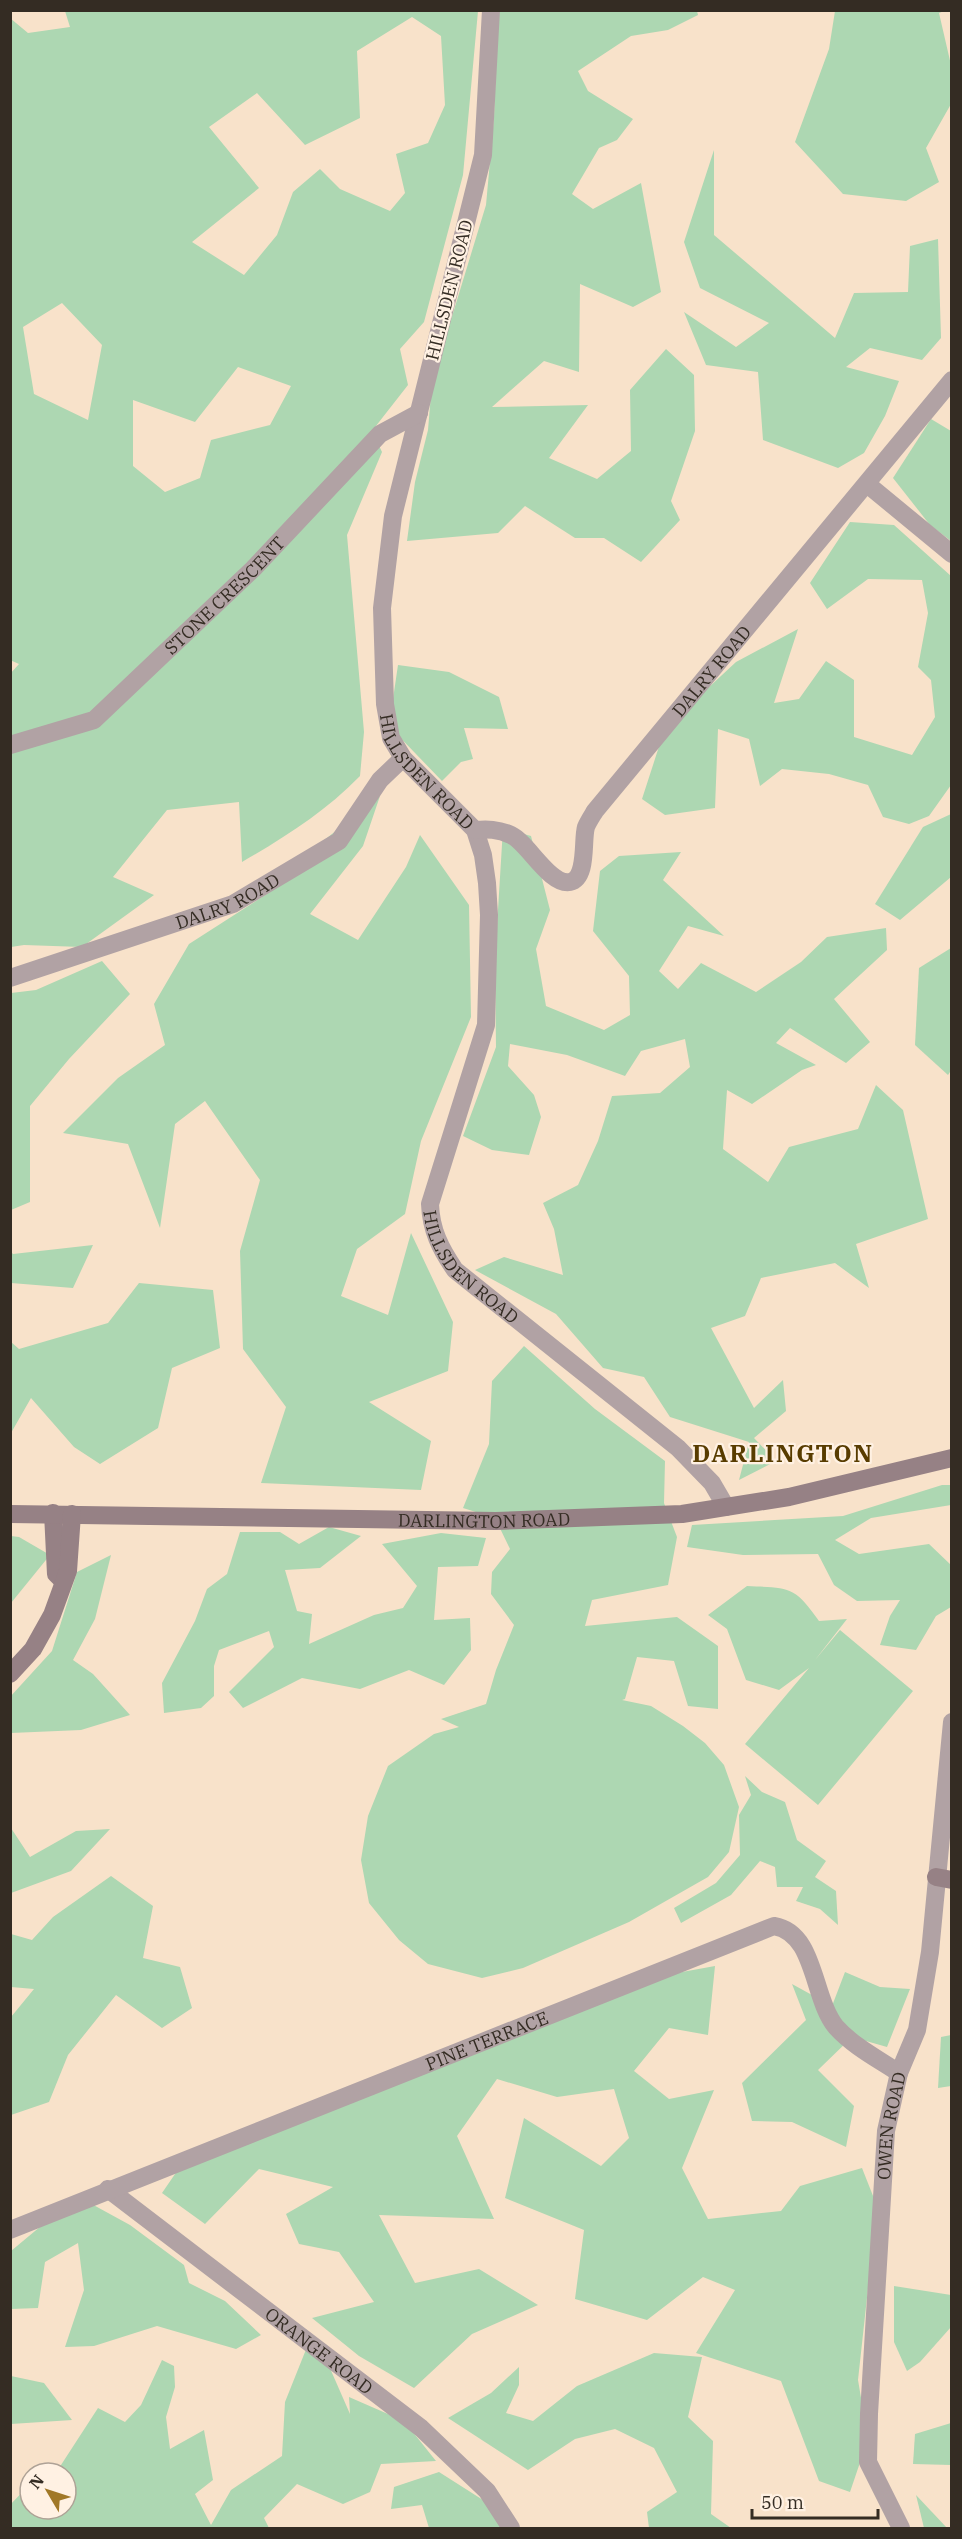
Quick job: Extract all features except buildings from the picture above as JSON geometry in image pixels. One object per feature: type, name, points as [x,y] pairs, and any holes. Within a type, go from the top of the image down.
[{"type":"street","name":"HILLSDEN ROAD","points":[[491,10],[483,155],[393,516],[382,608],[386,704],[391,738],[403,758],[475,830],[483,855],[488,893],[486,1025],[430,1204],[434,1233],[441,1250],[455,1270],[678,1448],[712,1483],[726,1507]]},
{"type":"street","name":"DALRY ROAD","points":[[475,830],[492,829],[511,835],[523,843],[550,874],[559,880],[569,882],[573,880],[582,867],[586,827],[595,811],[951,380]]},
{"type":"street","name":"STONE CRESCENT","points":[[10,745],[94,720],[253,569],[380,434],[418,413]]},
{"type":"street","points":[[867,484],[951,554]]},
{"type":"street","name":"DALRY ROAD","points":[[10,978],[233,904],[339,842],[380,780],[403,758]]},
{"type":"street","name":"DARLINGTON ROAD","points":[[10,1514],[496,1521],[682,1514],[789,1497],[951,1458]]},
{"type":"street","points":[[53,1513],[56,1574],[63,1581]]},
{"type":"street","points":[[10,1674],[33,1649],[52,1615],[68,1571],[72,1514]]},
{"type":"street","name":"OWEN ROAD","points":[[901,2529],[868,2462],[886,2131],[899,2073],[917,2030],[944,1878],[951,1722]]},
{"type":"street","name":"PINE TERRACE","points":[[10,2230],[108,2189],[774,1926],[783,1927],[793,1934],[803,1947],[825,2009],[836,2026],[865,2051],[899,2073]]},
{"type":"street","name":"ORANGE ROAD","points":[[108,2189],[421,2428],[487,2491],[511,2529]]},
{"type":"green space","points":[[65,11],[478,11],[463,175],[424,322],[400,349],[408,385],[372,431],[382,452],[347,535],[364,732],[360,776],[304,823],[242,862],[239,802],[167,810],[113,877],[154,895],[82,947],[24,945],[11,947],[10,674],[19,664],[10,660],[10,18],[28,33],[70,27]],"holes":[[[412,17],[441,36],[445,105],[428,143],[396,154],[405,193],[390,211],[340,189],[320,169],[293,192],[277,235],[244,275],[192,242],[259,188],[209,127],[257,93],[305,145],[360,118],[357,51]],[[62,303],[102,345],[88,420],[34,394],[23,327]],[[238,367],[291,386],[270,425],[211,440],[200,478],[165,492],[133,466],[133,400],[195,422]]]},
{"type":"green space","points":[[498,11],[697,11],[698,15],[668,30],[631,36],[578,71],[588,91],[633,119],[617,140],[599,148],[572,194],[593,209],[641,183],[661,292],[633,307],[580,284],[579,372],[544,361],[492,407],[588,405],[549,458],[597,479],[631,451],[630,390],[666,349],[694,375],[695,431],[671,501],[680,520],[641,562],[604,538],[575,538],[525,506],[498,533],[407,541],[415,482],[428,430],[432,382],[486,205],[494,117]]},
{"type":"green space","points":[[835,11],[944,11],[939,13],[951,65],[951,104],[926,148],[939,182],[906,201],[843,194],[795,142],[829,49]]},
{"type":"green space","points":[[714,150],[714,235],[835,338],[854,293],[908,292],[910,246],[938,239],[941,338],[922,360],[870,348],[846,367],[899,381],[885,416],[864,453],[838,468],[763,440],[758,372],[706,365],[684,312],[736,347],[769,323],[700,288],[684,242]]},
{"type":"green space","points":[[931,419],[951,431],[951,541],[930,525],[893,478]]},
{"type":"green space","points":[[850,522],[894,525],[951,576],[951,785],[929,816],[909,824],[883,817],[868,785],[829,774],[782,769],[760,786],[749,739],[718,729],[715,808],[665,815],[642,799],[665,728],[736,662],[798,629],[774,703],[799,699],[826,661],[854,680],[854,737],[912,755],[935,717],[931,680],[918,667],[928,613],[922,580],[868,579],[827,609],[810,583]]},
{"type":"green space","points":[[398,665],[449,672],[499,697],[508,729],[464,728],[473,759],[461,762],[442,781],[389,726]]},
{"type":"green space","points":[[380,796],[363,846],[310,914],[358,940],[406,867],[420,835],[469,905],[471,1017],[421,1141],[405,1214],[357,1249],[341,1296],[388,1315],[411,1233],[453,1322],[448,1371],[369,1402],[431,1441],[421,1490],[261,1483],[286,1407],[243,1349],[240,1251],[260,1180],[205,1101],[175,1124],[160,1228],[128,1144],[63,1133],[118,1078],[165,1045],[154,1004],[189,944],[270,892],[318,845]]},
{"type":"green space","points":[[951,814],[951,877],[900,920],[875,904],[923,827]]},
{"type":"green space","points":[[503,828],[531,836],[550,910],[536,949],[546,1006],[604,1030],[630,1015],[629,976],[593,931],[600,871],[619,856],[681,852],[663,880],[724,936],[688,926],[659,971],[678,989],[701,963],[756,992],[801,962],[827,937],[886,928],[887,950],[834,999],[870,1042],[846,1063],[790,1028],[776,1043],[816,1065],[802,1070],[752,1104],[727,1090],[723,1149],[768,1182],[789,1147],[858,1129],[876,1085],[903,1110],[928,1219],[856,1244],[869,1288],[835,1263],[761,1278],[745,1316],[711,1328],[754,1408],[783,1380],[786,1411],[754,1438],[776,1461],[739,1480],[749,1442],[670,1417],[644,1377],[603,1368],[556,1314],[475,1270],[504,1257],[563,1275],[554,1229],[543,1203],[578,1185],[598,1141],[612,1096],[660,1093],[690,1067],[685,1039],[641,1051],[625,1076],[567,1055],[510,1044],[508,1066],[534,1095],[541,1117],[529,1155],[492,1150],[463,1136],[496,1047],[495,959]]},
{"type":"green space","points":[[951,948],[952,1069],[948,1075],[915,1045],[919,968]]},
{"type":"green space","points":[[102,961],[130,994],[69,1059],[30,1106],[30,1202],[11,1210],[11,993],[36,990]]},
{"type":"green space","points":[[93,1245],[73,1288],[11,1283],[11,1252],[13,1254]]},
{"type":"green space","points":[[139,1283],[213,1290],[220,1348],[172,1368],[158,1428],[100,1464],[74,1447],[31,1398],[11,1433],[11,1342],[19,1349],[108,1323]]},
{"type":"green space","points":[[524,1346],[595,1409],[665,1461],[664,1503],[677,1537],[668,1585],[592,1600],[585,1626],[677,1617],[718,1646],[718,1709],[688,1706],[674,1661],[637,1657],[625,1699],[622,1700],[651,1706],[705,1743],[724,1765],[739,1807],[729,1852],[708,1877],[629,1922],[523,1968],[482,1978],[428,1964],[399,1940],[369,1903],[361,1860],[368,1816],[388,1766],[434,1734],[459,1727],[441,1719],[486,1704],[496,1670],[514,1625],[491,1594],[492,1572],[510,1549],[495,1518],[463,1508],[489,1444],[492,1381]]},
{"type":"green space","points":[[942,1485],[951,1485],[951,1505],[871,1518],[835,1540],[859,1554],[929,1544],[951,1565],[951,1607],[936,1616],[916,1650],[880,1645],[890,1616],[900,1600],[857,1601],[834,1585],[818,1554],[743,1555],[687,1547],[692,1525],[843,1516]]},
{"type":"green space","points":[[329,1527],[361,1536],[320,1568],[285,1570],[297,1611],[312,1614],[309,1644],[374,1615],[403,1608],[417,1586],[382,1544],[441,1533],[486,1538],[478,1566],[438,1567],[434,1620],[470,1618],[471,1650],[444,1685],[409,1670],[360,1689],[302,1678],[243,1708],[229,1692],[274,1647],[269,1631],[219,1650],[214,1666],[214,1696],[201,1708],[164,1713],[162,1683],[195,1621],[207,1589],[227,1574],[240,1532],[280,1532],[299,1544]]},
{"type":"green space","points":[[11,1536],[19,1537],[50,1555],[11,1603]]},
{"type":"green space","points":[[111,1555],[95,1619],[73,1660],[93,1674],[130,1715],[81,1730],[11,1733],[10,1697],[52,1651],[77,1572]]},
{"type":"green space","points":[[747,1586],[782,1588],[789,1591],[803,1601],[819,1621],[847,1619],[815,1660],[840,1630],[913,1691],[818,1805],[745,1744],[809,1668],[779,1690],[746,1680],[727,1629],[708,1615]]},
{"type":"green space","points":[[745,1776],[762,1792],[785,1802],[797,1840],[826,1861],[815,1877],[836,1891],[838,1925],[820,1909],[796,1901],[803,1887],[777,1887],[775,1867],[760,1861],[731,1895],[681,1923],[674,1908],[716,1883],[740,1855],[739,1815],[751,1795]]},
{"type":"green space","points":[[11,1828],[30,1857],[76,1831],[110,1829],[71,1871],[11,1893]]},
{"type":"green space","points":[[111,1876],[153,1906],[143,1958],[180,1967],[192,2008],[162,2028],[116,1995],[68,2055],[49,2102],[11,2115],[11,2017],[34,1989],[11,1987],[11,1934],[32,1940],[53,1917]]},
{"type":"green space","points":[[715,1966],[708,2035],[669,2028],[634,2071],[669,2099],[714,2090],[682,2168],[708,2219],[781,2211],[800,2186],[862,2168],[877,2206],[858,2380],[868,2439],[850,2492],[819,2481],[781,2381],[696,2353],[735,2290],[703,2277],[647,2320],[575,2299],[584,2230],[505,2198],[524,2118],[601,2166],[629,2138],[614,2089],[557,2097],[497,2079],[457,2136],[494,2219],[379,2215],[415,2283],[479,2269],[538,2305],[472,2334],[414,2388],[359,2356],[312,2318],[374,2302],[339,2252],[299,2244],[286,2214],[333,2187],[259,2169],[205,2224],[162,2193],[186,2158],[627,1982]]},
{"type":"green space","points":[[845,1972],[880,1987],[910,1989],[887,2047],[852,2037],[818,2070],[854,2106],[846,2147],[792,2122],[752,2121],[742,2083],[806,2020],[792,1984],[832,2006]]},
{"type":"green space","points":[[951,2035],[951,2086],[938,2088],[941,2037]]},
{"type":"green space","points":[[77,2196],[130,2225],[184,2265],[189,2283],[225,2301],[261,2335],[236,2349],[157,2326],[94,2346],[65,2347],[84,2290],[78,2243],[45,2262],[38,2308],[11,2309],[11,2251]]},
{"type":"green space","points":[[894,2286],[951,2295],[951,2327],[920,2362],[907,2371],[894,2342]]},
{"type":"green space","points":[[307,2347],[329,2366],[350,2414],[349,2397],[404,2421],[436,2461],[381,2464],[370,2492],[343,2504],[297,2484],[264,2518],[269,2528],[11,2528],[10,2505],[18,2497],[18,2521],[78,2521],[78,2461],[64,2461],[98,2408],[125,2422],[141,2405],[162,2360],[174,2366],[175,2387],[166,2417],[170,2449],[204,2430],[213,2480],[195,2494],[211,2525],[231,2490],[282,2456],[285,2402]]},
{"type":"green space","points":[[654,2353],[702,2357],[688,2417],[713,2441],[711,2514],[731,2528],[649,2528],[647,2512],[677,2492],[654,2448],[615,2429],[575,2439],[528,2470],[448,2418],[491,2393],[519,2367],[519,2385],[506,2413],[533,2421],[577,2386]]},
{"type":"green space","points":[[11,2376],[44,2383],[72,2420],[11,2424]]},
{"type":"green space","points":[[951,2423],[951,2465],[913,2464],[915,2434]]},
{"type":"green space","points":[[439,2472],[483,2500],[510,2528],[429,2528],[422,2505],[391,2509],[394,2487]]},
{"type":"green space","points":[[916,2495],[947,2528],[924,2528]]},
{"type":"district","name":"DARLINGTON","points":[[783,1453]]}]
